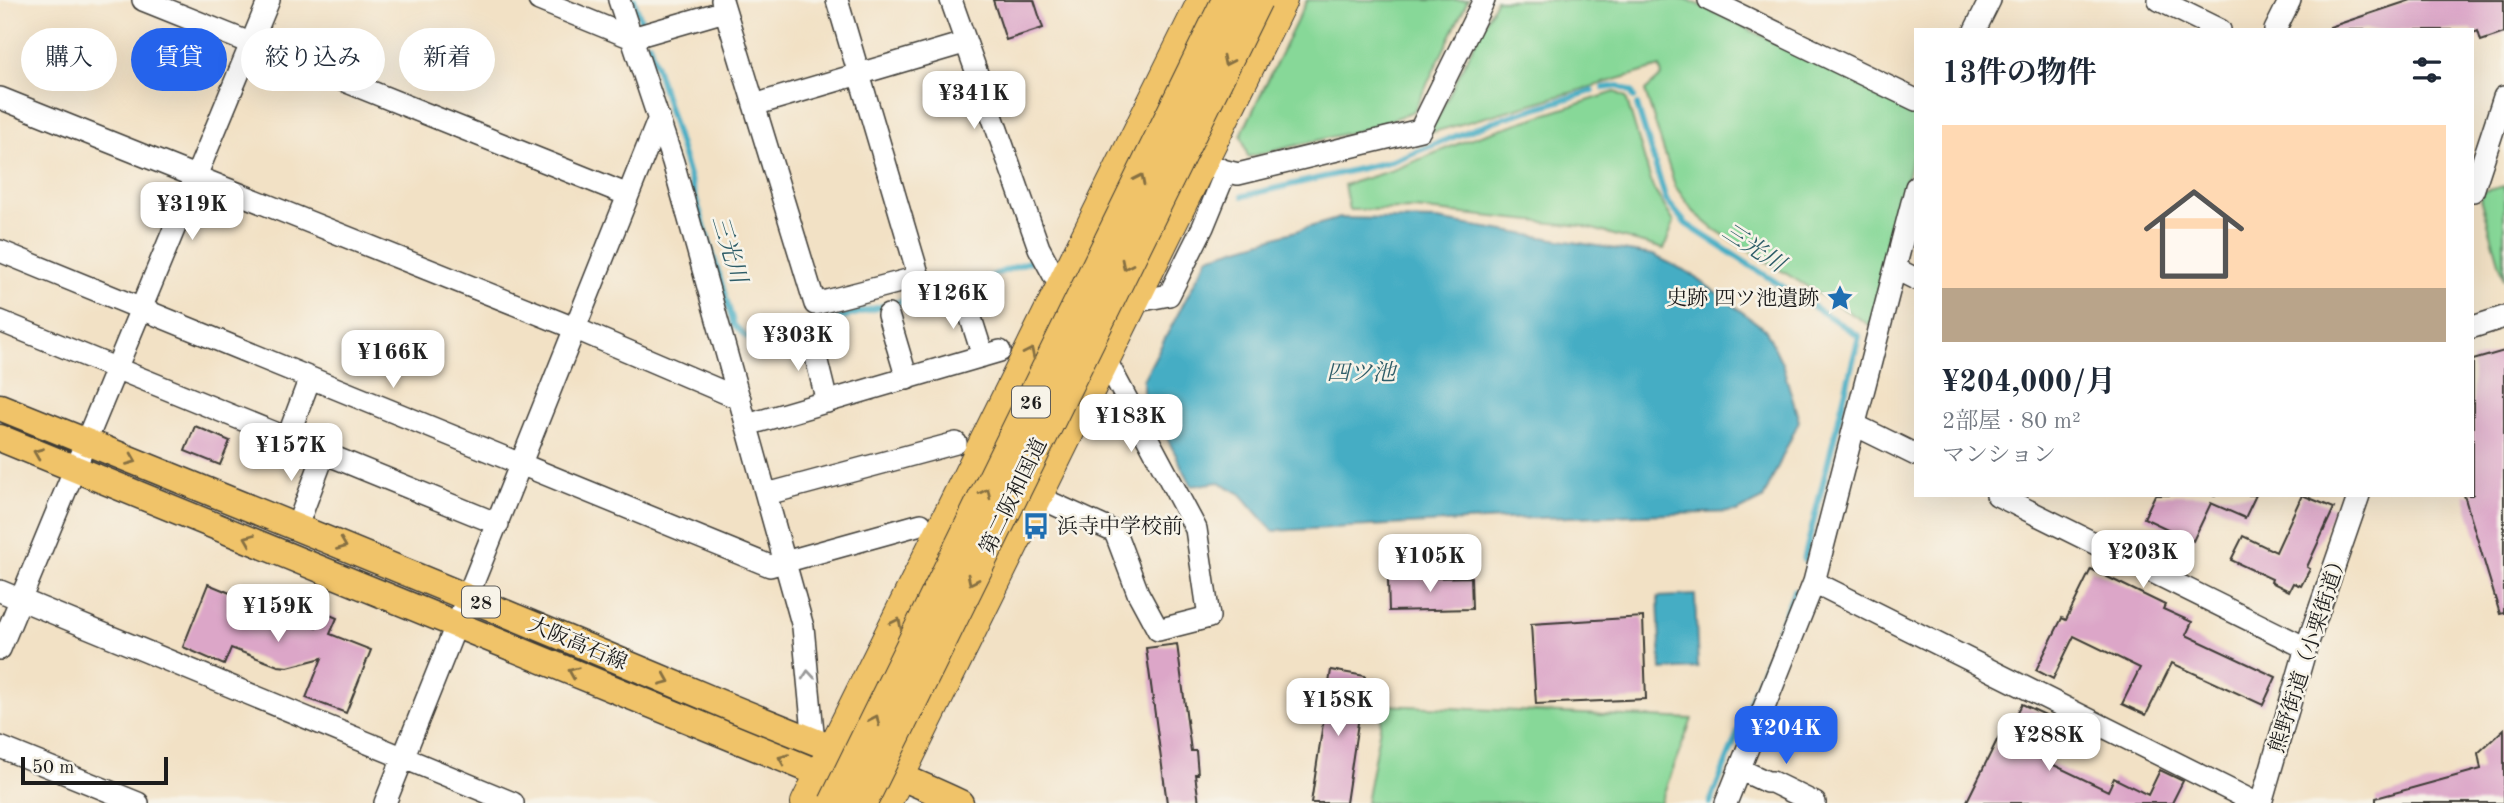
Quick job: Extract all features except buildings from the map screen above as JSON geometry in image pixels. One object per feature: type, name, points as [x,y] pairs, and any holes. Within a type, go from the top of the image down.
[{"type":"highway","name":"26","points":[[806,803],[822,755],[1061,289],[1202,0]]},
{"type":"highway","name":"第二阪和国道","points":[[834,803],[1227,0]]},
{"type":"highway","name":"第二阪和国道","points":[[885,797],[1257,0]]},
{"type":"highway","name":"26","points":[[885,797],[1133,302],[1215,166],[1282,0]]},
{"type":"main road","name":"大阪高石線","points":[[0,407],[468,596],[822,755],[885,797],[960,803]]},
{"type":"main road","name":"大阪高石線","points":[[0,438],[457,624],[822,755]]},
{"type":"street","points":[[144,0],[241,39]]},
{"type":"street","points":[[257,28],[269,0]]},
{"type":"street","points":[[539,0],[643,34],[724,5],[815,304],[919,277],[837,0]]},
{"type":"street","points":[[619,0],[643,34],[659,118],[803,627],[822,755]]},
{"type":"street","points":[[951,0],[964,43],[1039,248],[1061,289],[1105,358],[1196,529],[1209,617],[1158,630],[1138,593],[1115,532],[1036,496]]},
{"type":"street","points":[[1215,166],[1238,174],[1420,131],[1484,0]]},
{"type":"street","points":[[1709,0],[1914,99]]},
{"type":"street","points":[[1976,28],[1990,0]]},
{"type":"street","points":[[2159,0],[2216,28]]},
{"type":"street","points":[[2276,28],[2290,0]]},
{"type":"street","points":[[754,105],[964,43]]},
{"type":"street","points":[[0,649],[241,67]]},
{"type":"street","points":[[370,91],[628,195]]},
{"type":"street","points":[[2474,188],[2504,97]]},
{"type":"street","points":[[0,98],[574,328],[740,399]]},
{"type":"street","points":[[385,803],[659,118]]},
{"type":"street","points":[[1726,803],[1814,582],[1914,195]]},
{"type":"street","points":[[0,251],[770,566],[921,524]]},
{"type":"street","points":[[1896,269],[1914,278]]},
{"type":"street","points":[[747,425],[991,354],[963,293]]},
{"type":"street","points":[[888,315],[907,379]]},
{"type":"street","points":[[2474,327],[2504,317]]},
{"type":"street","points":[[0,321],[498,524]]},
{"type":"street","points":[[810,333],[827,402]]},
{"type":"street","points":[[287,439],[310,378]]},
{"type":"street","points":[[1856,425],[1914,454]]},
{"type":"street","points":[[767,494],[956,443]]},
{"type":"street","points":[[297,526],[324,454]]},
{"type":"street","points":[[2001,497],[2306,648]]},
{"type":"street","name":"熊野街道（小栗街道）","points":[[2261,803],[2353,498]]},
{"type":"street","points":[[1814,582],[2256,803]]},
{"type":"street","points":[[0,591],[513,803]]},
{"type":"street","points":[[0,747],[138,803]]},
{"type":"street","points":[[1739,769],[1815,803]]},
{"type":"green space","points":[[1307,0],[1468,0],[1414,111],[1369,128],[1248,157],[1241,135]]},
{"type":"green space","points":[[1496,0],[1689,0],[1914,110],[1914,148],[1871,326],[1714,229],[1694,212],[1675,186],[1645,91],[1662,76],[1660,67],[1430,133]]},
{"type":"green space","points":[[1615,92],[1626,97],[1653,188],[1674,222],[1664,249],[1582,226],[1415,209],[1349,210],[1344,185],[1393,170],[1475,137]]},
{"type":"green space","points":[[2504,186],[2504,280],[2481,198],[2484,191]]},
{"type":"green space","points":[[1384,705],[1692,719],[1660,803],[1366,803]]},
{"type":"water","name":"四ツ池","points":[[1340,218],[1437,220],[1653,255],[1690,273],[1766,330],[1782,363],[1799,421],[1763,499],[1737,512],[1504,519],[1273,531],[1241,494],[1219,482],[1192,486],[1143,392],[1143,380],[1208,257]]},
{"type":"water","points":[[1695,595],[1698,668],[1661,670],[1658,597]]},
{"type":"waterway","name":"三光川","points":[[634,0],[644,29]]},
{"type":"waterway","name":"三光川","points":[[649,43],[734,325],[746,337],[758,340],[983,279],[1033,260]]},
{"type":"waterway","name":"三光川","points":[[1604,88],[1619,86],[1632,92],[1634,98]]},
{"type":"waterway","name":"三光川","points":[[1243,196],[1392,161],[1497,120],[1592,91]]},
{"type":"waterway","name":"三光川","points":[[1637,105],[1666,200],[1686,224],[1859,336],[1804,560]]},
{"type":"waterway","name":"三光川","points":[[1710,803],[1794,591]]},
{"type":"place","name":"史跡 四ツ池遺跡","points":[[1840,298]]},
{"type":"place","name":"浜寺中学校前","points":[[1036,526]]}]
